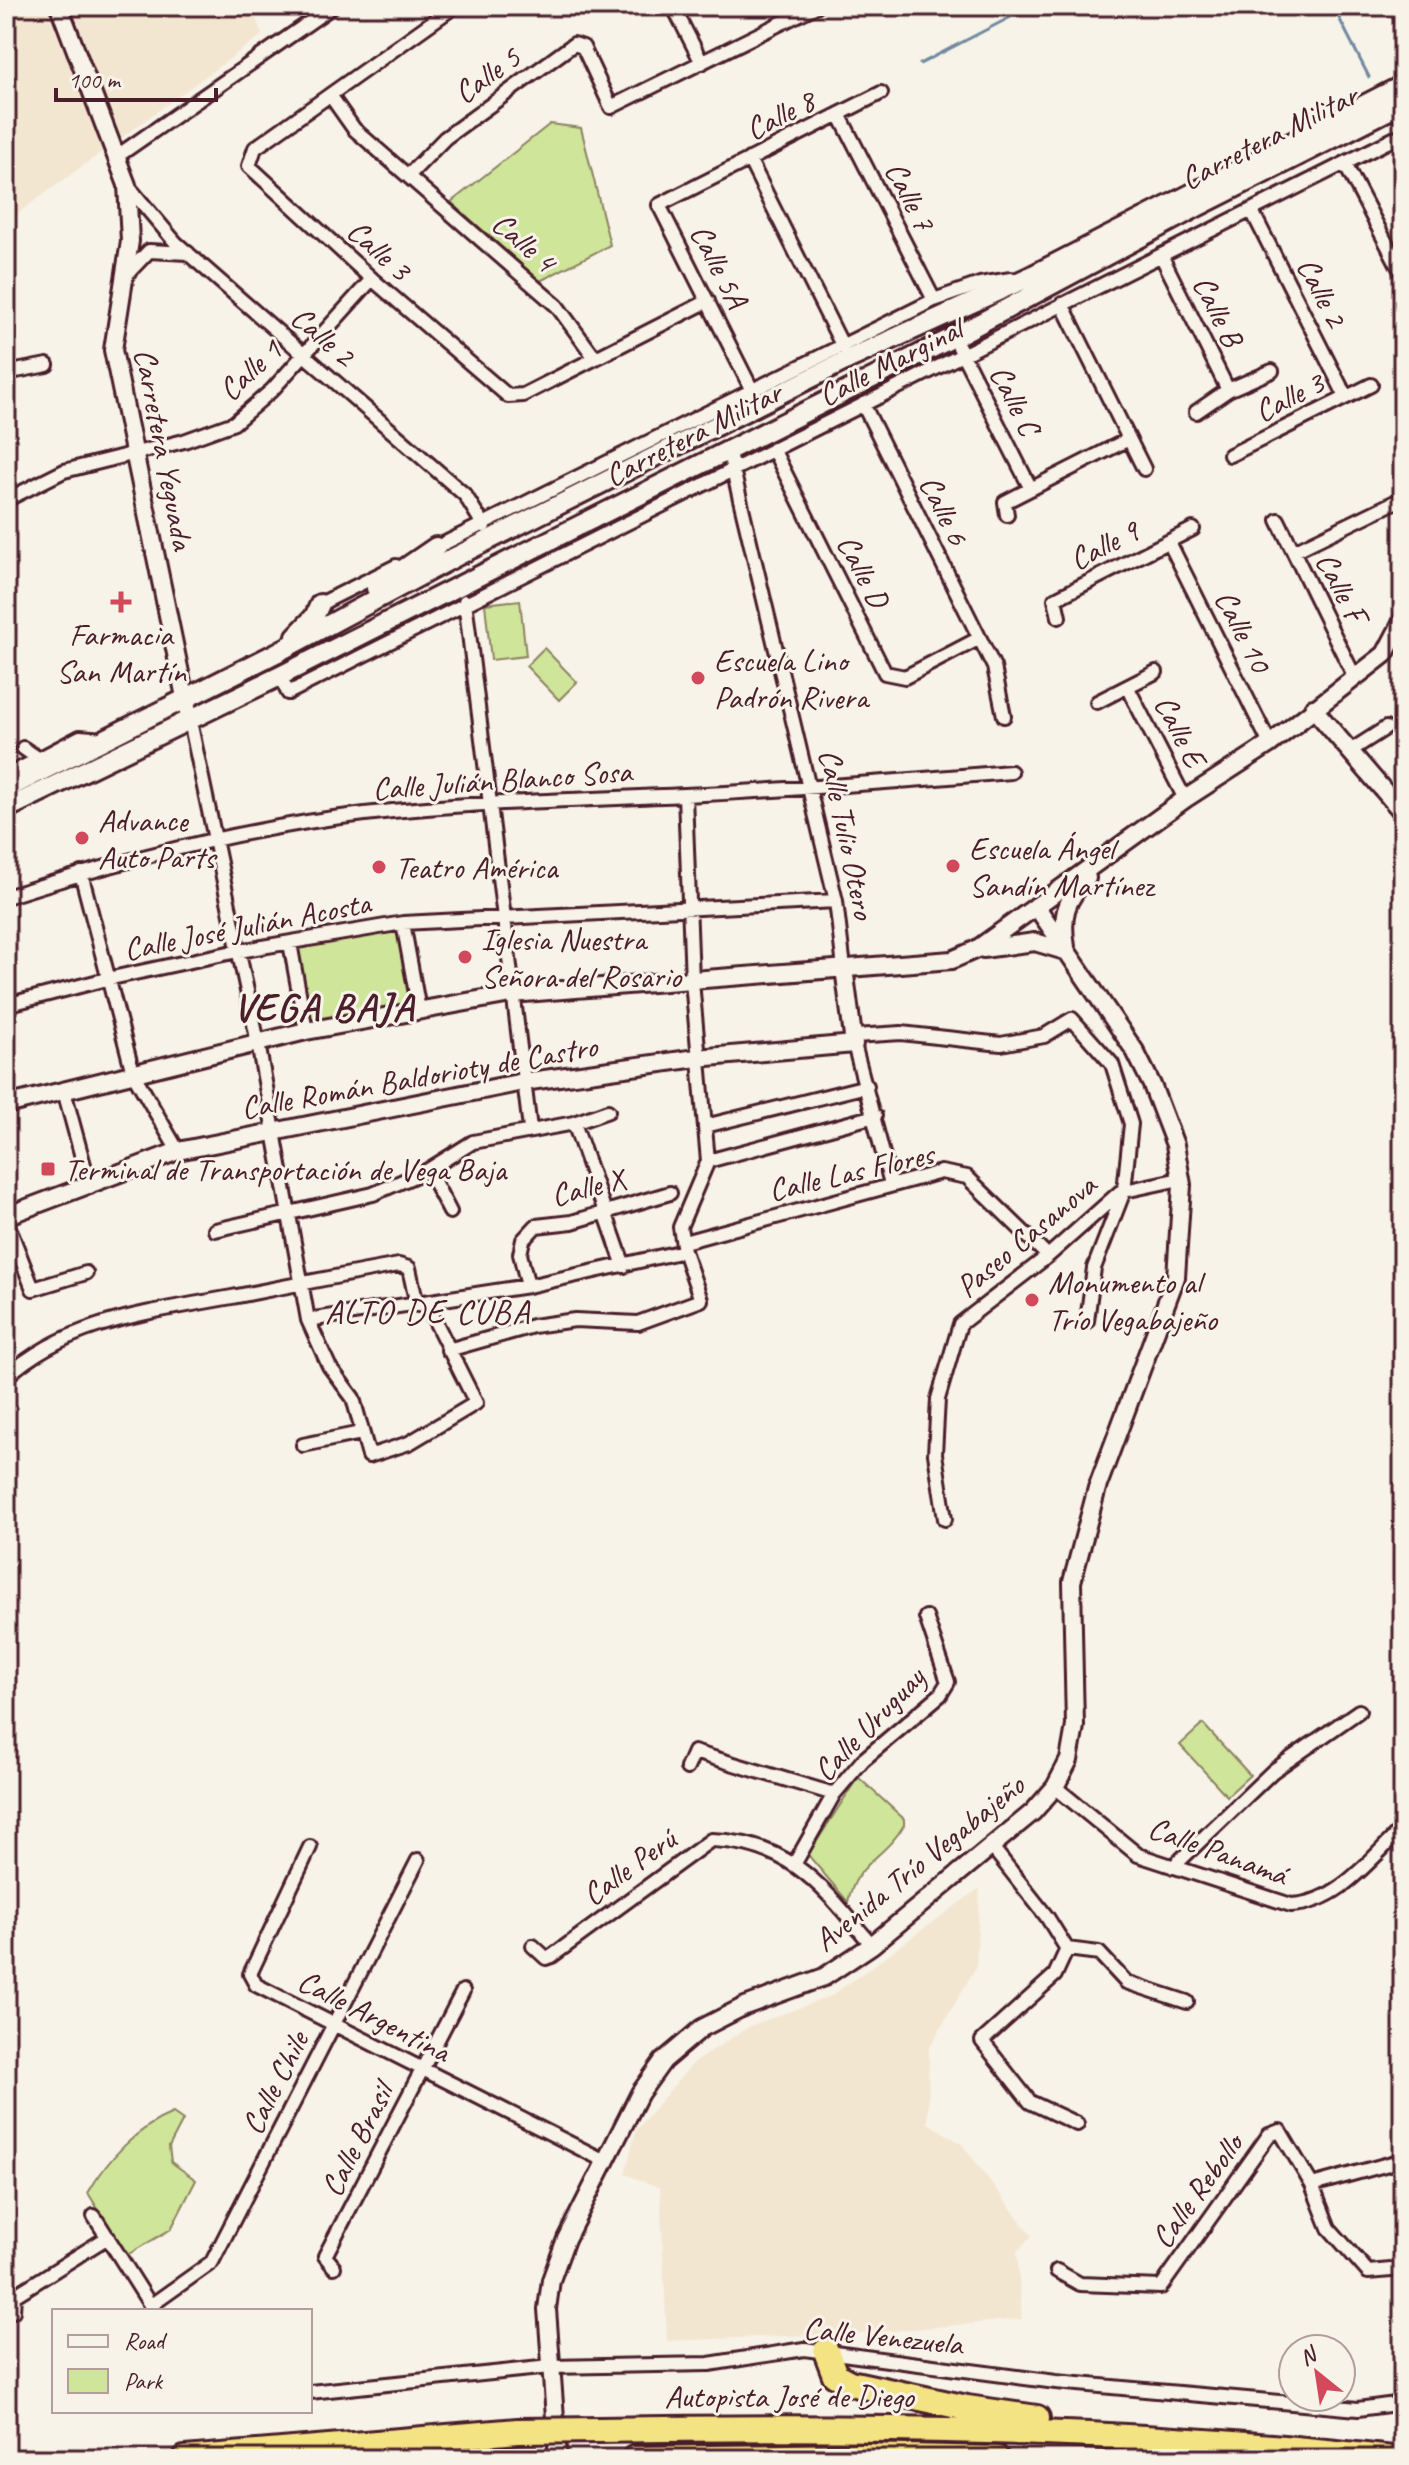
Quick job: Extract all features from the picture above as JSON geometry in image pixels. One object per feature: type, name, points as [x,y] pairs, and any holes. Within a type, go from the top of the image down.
[{"type":"highway","points":[[826,2351],[835,2375],[862,2387],[967,2408],[1097,2426],[1121,2436]]},
{"type":"highway","name":"Autopista José de Diego","points":[[185,2459],[518,2431],[849,2426],[1121,2436],[1393,2459]]},
{"type":"highway","name":"Autopista José de Diego","points":[[634,2459],[801,2456],[994,2459]]},
{"type":"main road","name":"Carretera Militar","points":[[6,789],[570,501],[847,352],[1029,277],[1403,85]]},
{"type":"main road","name":"Carretera Militar","points":[[6,809],[190,721],[728,449],[958,345],[1197,207],[1403,103]]},
{"type":"main road","points":[[570,501],[589,503],[702,446],[728,449],[739,429],[835,380],[847,352]]},
{"type":"main road","points":[[349,614],[356,600],[436,547]]},
{"type":"main road","points":[[276,653],[304,629],[320,604]]},
{"type":"street","name":"Carretera Yeguada","points":[[59,6],[127,185],[130,241],[113,350],[190,721]]},
{"type":"street","points":[[116,157],[333,6]]},
{"type":"street","name":"Calle 3","points":[[455,6],[255,148],[249,166],[372,279],[508,396],[523,395],[708,301]]},
{"type":"street","points":[[673,6],[702,63],[788,12],[816,6]]},
{"type":"street","name":"Calle 5","points":[[408,176],[445,138],[574,44],[583,47],[611,107],[702,63]]},
{"type":"street","name":"Calle 8","points":[[702,184],[881,93]]},
{"type":"street","name":"Calle 4","points":[[330,95],[354,129],[557,306],[595,358]]},
{"type":"street","name":"Calle 7","points":[[839,114],[934,300]]},
{"type":"street","name":"Calle Marginal","points":[[280,676],[288,693],[863,404],[958,345],[1062,304],[1403,134]]},
{"type":"street","points":[[749,159],[847,352]]},
{"type":"street","points":[[1345,164],[1403,275]]},
{"type":"street","name":"Calle 5A","points":[[702,184],[659,205],[753,392]]},
{"type":"street","name":"Calle 2","points":[[127,185],[188,253],[465,495],[484,526]]},
{"type":"street","name":"Calle 2","points":[[1252,211],[1346,397]]},
{"type":"street","points":[[124,277],[149,251],[188,253]]},
{"type":"street","name":"Calle B","points":[[1161,255],[1228,390]]},
{"type":"street","name":"Calle Marginal","points":[[320,604],[753,392],[847,352],[934,300],[980,284],[1029,277]]},
{"type":"street","name":"Calle 1","points":[[6,500],[64,471],[184,441],[234,423],[272,390],[372,279]]},
{"type":"street","points":[[1062,304],[1144,469]]},
{"type":"street","name":"Calle C","points":[[958,345],[1030,487]]},
{"type":"street","points":[[6,373],[47,365]]},
{"type":"street","points":[[1196,412],[1228,390],[1272,371]]},
{"type":"street","name":"Calle 3","points":[[1230,455],[1371,385]]},
{"type":"street","name":"Calle 6","points":[[863,404],[994,667],[1004,716]]},
{"type":"street","points":[[1007,515],[1005,502],[1129,439]]},
{"type":"street","name":"Calle Tulio Otero","points":[[728,449],[836,901],[854,1040],[891,1184]]},
{"type":"street","name":"Calle D","points":[[773,449],[885,673],[905,677],[978,639]]},
{"type":"street","points":[[1294,551],[1397,501],[1403,501]]},
{"type":"street","name":"Calle F","points":[[1278,520],[1355,678]]},
{"type":"street","name":"Calle 9","points":[[1059,617],[1055,599],[1193,529]]},
{"type":"street","name":"Calle 10","points":[[1169,542],[1270,744]]},
{"type":"street","points":[[458,586],[467,604],[502,920],[530,1129]]},
{"type":"street","points":[[6,1105],[306,1031],[511,994],[952,960],[977,949],[1185,799],[1270,744],[1385,654],[1403,620]]},
{"type":"street","points":[[1097,702],[1156,672]]},
{"type":"street","name":"Calle E","points":[[1128,688],[1185,799]]},
{"type":"street","points":[[1313,708],[1402,811]]},
{"type":"street","points":[[6,1377],[36,1355],[91,1326],[122,1317],[301,1282],[399,1265],[409,1268],[422,1304],[476,1403],[409,1443],[369,1456],[353,1398],[329,1366],[308,1320],[301,1282],[290,1215],[258,1043],[190,721]]},
{"type":"street","points":[[1350,751],[1386,728]]},
{"type":"street","points":[[6,776],[80,737],[104,739]]},
{"type":"street","points":[[23,748],[39,759]]},
{"type":"street","name":"Calle Julián Blanco Sosa","points":[[6,897],[81,873],[214,840],[363,814],[491,804],[809,789],[1011,772]]},
{"type":"street","points":[[448,1350],[533,1326],[575,1320],[638,1323],[701,1300],[680,1227],[708,1161],[692,981],[685,795]]},
{"type":"street","points":[[977,949],[1035,942],[1067,952],[1063,911],[1073,892],[1116,849]]},
{"type":"street","points":[[81,873],[133,1073],[178,1151]]},
{"type":"street","name":"Calle José Julián Acosta","points":[[6,1005],[107,979],[238,951],[403,923],[836,901]]},
{"type":"street","name":"Avenida Trío Vegabajeño","points":[[558,2459],[547,2309],[551,2280],[566,2239],[640,2093],[663,2061],[692,2036],[745,2006],[824,1977],[872,1945],[1033,1812],[1055,1787],[1069,1760],[1075,1726],[1072,1582],[1097,1488],[1176,1277],[1180,1179],[1175,1145],[1135,1051],[1036,906]]},
{"type":"street","points":[[403,923],[419,1010]]},
{"type":"street","points":[[290,943],[306,1031]]},
{"type":"street","points":[[854,1040],[901,1033],[1001,1044],[1044,1036],[1072,1019],[1112,1064],[1131,1124],[1124,1191],[1094,1268],[1087,1321]]},
{"type":"street","name":"Calle Román Baldorioty de Castro","points":[[6,1218],[178,1151],[523,1082],[854,1040]]},
{"type":"street","points":[[705,1126],[867,1086]]},
{"type":"street","points":[[64,1091],[90,1187]]},
{"type":"street","points":[[215,1230],[373,1194],[428,1170],[473,1142],[574,1123],[608,1111]]},
{"type":"street","points":[[708,1161],[875,1116]]},
{"type":"street","points":[[574,1123],[624,1266]]},
{"type":"street","points":[[428,1170],[450,1212]]},
{"type":"street","name":"Calle Las Flores","points":[[308,1320],[528,1286],[624,1266],[891,1184],[941,1172],[967,1177],[1048,1256]]},
{"type":"street","name":"Paseo Casanova","points":[[945,1519],[935,1454],[938,1399],[960,1324],[1048,1256],[1124,1191],[1180,1179]]},
{"type":"street","name":"Calle X","points":[[528,1286],[520,1254],[523,1240],[536,1226],[572,1222],[604,1210],[670,1193]]},
{"type":"street","points":[[6,1218],[33,1289],[86,1273]]},
{"type":"street","points":[[303,1445],[361,1433]]},
{"type":"street","name":"Calle Uruguay","points":[[795,1863],[834,1794],[863,1760],[940,1695],[948,1682],[926,1617]]},
{"type":"street","points":[[1173,1867],[1273,1771],[1359,1711]]},
{"type":"street","points":[[687,1768],[694,1752],[834,1794]]},
{"type":"street","name":"Calle Panamá","points":[[1055,1787],[1138,1855],[1291,1905],[1314,1904],[1334,1893],[1403,1828]]},
{"type":"street","name":"Calle Perú","points":[[533,1946],[546,1958],[552,1956],[711,1840],[730,1841],[795,1863],[818,1882],[872,1945]]},
{"type":"street","name":"Calle Argentina","points":[[310,1847],[250,1974],[256,1985],[607,2162]]},
{"type":"street","points":[[992,1847],[1047,1917],[1067,1949]]},
{"type":"street","name":"Calle Chile","points":[[152,2308],[212,2262],[418,1860]]},
{"type":"street","points":[[1067,1949],[1099,1953],[1126,1982],[1187,2002]]},
{"type":"street","points":[[1067,1949],[1055,1975],[982,2041],[1030,2102],[1077,2124]]},
{"type":"street","name":"Calle Brasil","points":[[334,2267],[325,2256],[463,1991]]},
{"type":"street","name":"Calle Rebollo","points":[[1057,2271],[1080,2284],[1161,2287],[1269,2135],[1280,2131],[1312,2185],[1329,2228],[1368,2272],[1403,2269]]},
{"type":"street","points":[[1312,2185],[1403,2160]]},
{"type":"street","points":[[94,2216],[152,2308]]},
{"type":"street","points":[[13,2311],[14,2296],[108,2237]]},
{"type":"street","name":"Calle Venezuela","points":[[312,2392],[550,2367],[709,2364],[804,2349],[1056,2382],[1342,2408],[1403,2403]]},
{"type":"shaded area","points":[[6,6],[251,6],[262,35],[6,222]]},
{"type":"shaded area","points":[[980,1888],[976,1967],[929,2048],[928,2123],[961,2143],[1032,2236],[1017,2251],[1022,2319],[882,2332],[667,2341],[660,2188],[625,2174],[636,2130],[693,2063],[750,2026],[831,1996]]},
{"type":"green space","points":[[550,124],[581,128],[610,245],[540,281],[451,202]]},
{"type":"green space","points":[[520,600],[526,656],[491,660],[485,604]]},
{"type":"green space","points":[[544,648],[577,682],[559,700],[526,666]]},
{"type":"green space","points":[[402,929],[416,1009],[308,1028],[295,947]]},
{"type":"green space","points":[[1203,1724],[1250,1775],[1227,1796],[1180,1745]]},
{"type":"green space","points":[[858,1777],[904,1819],[904,1825],[857,1878],[848,1902],[808,1855]]},
{"type":"green space","points":[[173,2113],[183,2120],[169,2147],[171,2162],[196,2180],[171,2229],[127,2255],[88,2193],[124,2146],[147,2127]]},
{"type":"waterway","points":[[920,64],[1032,6]]},
{"type":"waterway","points":[[1333,6],[1369,77]]},
{"type":"place","name":"Farmacia San Martín","points":[[121,602]]},
{"type":"place","name":"Escuela Lino Padrón Rivera","points":[[698,678]]},
{"type":"place","name":"Advance Auto Parts","points":[[82,838]]},
{"type":"place","name":"Escuela Ángel Sandín Martínez","points":[[953,866]]},
{"type":"place","name":"Teatro América","points":[[379,867]]},
{"type":"place","name":"Iglesia Nuestra Señora del Rosario","points":[[465,957]]},
{"type":"place","name":"Terminal de Transportación de Vega Baja","points":[[48,1169]]},
{"type":"place","name":"Monumento al Trío Vegabajeño","points":[[1032,1300]]},
{"type":"district","name":"VEGA BAJA","points":[[324,1007]]},
{"type":"district","name":"ALTO DE CUBA","points":[[428,1311]]}]
